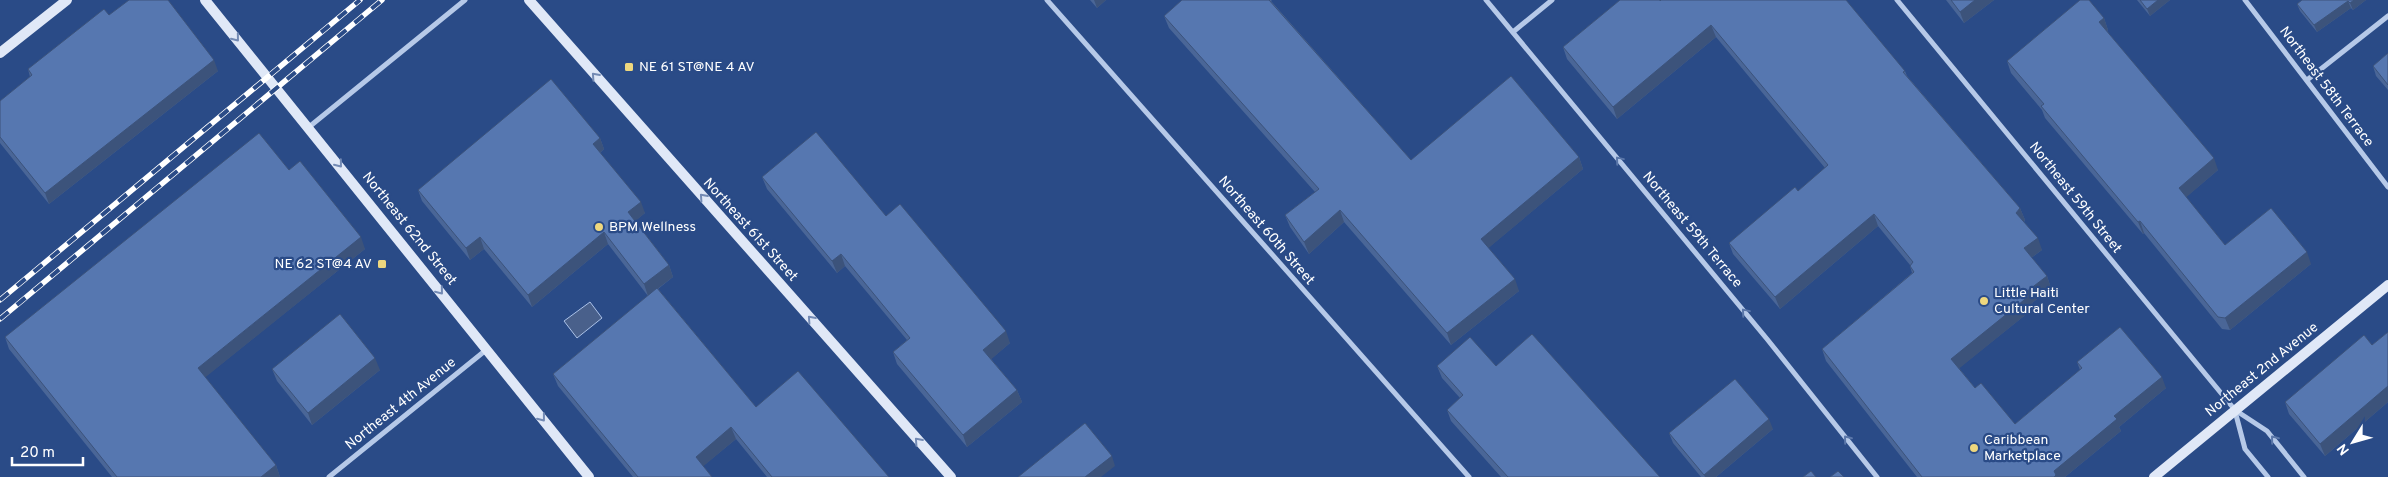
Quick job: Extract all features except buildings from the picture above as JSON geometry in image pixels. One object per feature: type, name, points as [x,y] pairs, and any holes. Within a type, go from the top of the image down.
[{"type":"main road","points":[[0,53],[67,0]]},
{"type":"main road","name":"Northeast 62nd Street","points":[[205,0],[589,477]]},
{"type":"main road","name":"Northeast 61st Street","points":[[529,0],[951,477]]},
{"type":"main road","name":"Northeast 2nd Avenue","points":[[2154,477],[2388,285]]},
{"type":"street","points":[[309,127],[465,0]]},
{"type":"street","name":"Northeast 60th Street","points":[[1047,0],[1469,477]]},
{"type":"street","name":"Northeast 59th Terrace","points":[[1486,0],[1767,339],[1877,477]]},
{"type":"street","points":[[1513,32],[1552,0]]},
{"type":"street","name":"Northeast 59th Street","points":[[1897,0],[2235,410],[2267,431],[2304,477]]},
{"type":"street","name":"Northeast 58th Terrace","points":[[2245,0],[2388,187]]},
{"type":"street","points":[[2307,80],[2388,16]]},
{"type":"street","name":"Northeast 4th Avenue","points":[[329,477],[487,349]]},
{"type":"street","name":"Northeast 59th Street","points":[[2235,410],[2245,449],[2268,477]]},
{"type":"water","points":[[590,302],[602,318],[577,338],[564,321]]},
{"type":"railway","points":[[0,300],[360,0]]},
{"type":"railway","points":[[0,319],[382,0]]},
{"type":"place","name":"NE 61 ST@NE 4 AV","points":[[629,67]]},
{"type":"place","name":"BPM Wellness","points":[[599,227]]},
{"type":"place","name":"NE 62 ST@4 AV","points":[[382,264]]},
{"type":"place","name":"Little Haiti Cultural Center","points":[[1984,301]]},
{"type":"place","name":"Caribbean Marketplace","points":[[1974,448]]}]
